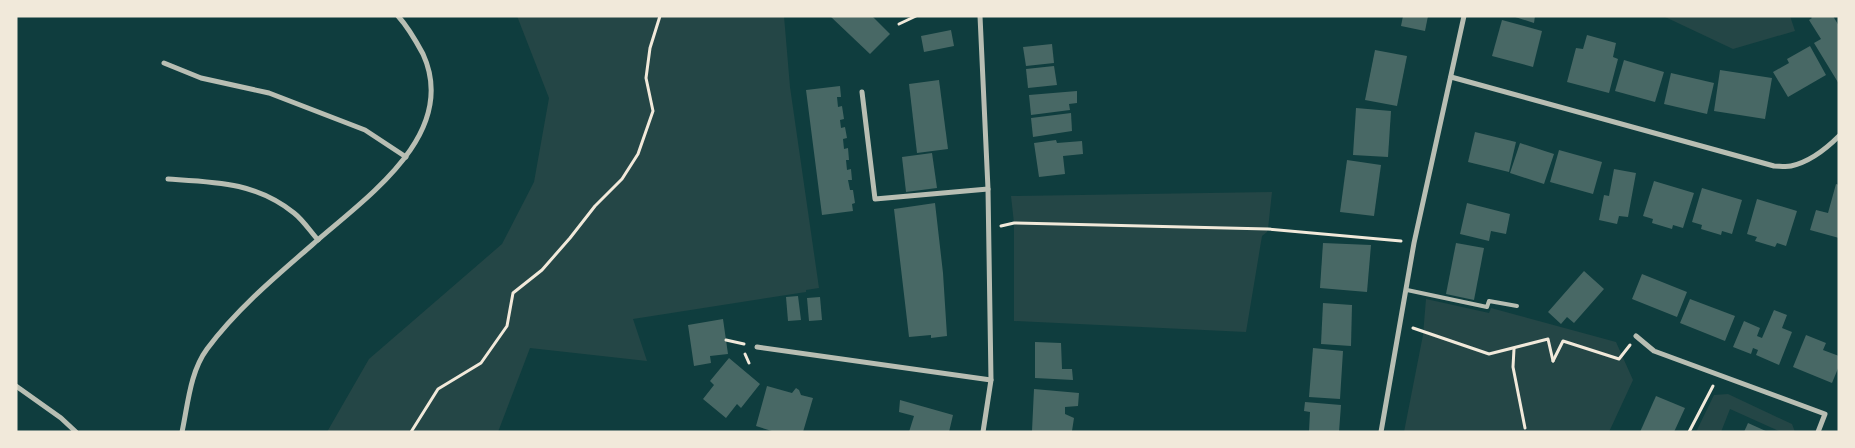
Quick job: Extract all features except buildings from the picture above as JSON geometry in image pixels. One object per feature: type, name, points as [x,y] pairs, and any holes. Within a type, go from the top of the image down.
[{"type":"street","points":[[182,432],[196,366],[206,350],[236,314],[258,292],[381,186],[406,157],[425,125],[432,99],[428,65],[418,45],[398,16]]},
{"type":"street","points":[[980,16],[988,189],[991,380],[983,432]]},
{"type":"street","points":[[1381,432],[1414,243],[1464,16]]},
{"type":"street","points":[[164,63],[201,78],[269,93],[366,130],[406,157]]},
{"type":"street","points":[[1451,77],[1774,166],[1791,166],[1804,161],[1819,153],[1839,136]]},
{"type":"street","points":[[862,92],[875,199],[988,189]]},
{"type":"street","points":[[168,179],[223,182],[249,189],[272,199],[295,214],[318,240]]},
{"type":"street","points":[[1636,336],[1654,351],[1825,414],[1818,432]]},
{"type":"street","points":[[757,347],[991,380]]},
{"type":"street","points":[[16,386],[54,413],[76,432]]},
{"type":"lane","points":[[1407,290],[1487,306],[1489,301],[1516,306]]},
{"type":"path","points":[[411,432],[438,389],[481,363],[507,326],[514,293],[542,270],[595,206],[622,179],[638,154],[653,111],[646,78],[650,48],[660,16]]},
{"type":"path","points":[[899,24],[916,16]]},
{"type":"path","points":[[988,228],[1014,224],[1268,229],[1414,243]]},
{"type":"path","points":[[1413,328],[1489,354],[1548,339],[1553,361],[1563,341],[1619,359],[1623,354]]},
{"type":"path","points":[[726,340],[744,344]]},
{"type":"path","points":[[1514,349],[1513,367],[1525,428]]},
{"type":"path","points":[[1689,432],[1720,375]]},
{"type":"shaded area","points":[[517,16],[784,16],[790,87],[819,288],[806,290],[806,292],[633,319],[647,361],[530,348],[498,432],[327,432],[369,359],[502,244],[534,182],[549,98]]},
{"type":"shaded area","points":[[1663,16],[1790,16],[1795,31],[1733,49]]},
{"type":"shaded area","points":[[1272,192],[1268,229],[1262,236],[1246,332],[1014,321],[1014,223],[1011,196]]},
{"type":"shaded area","points":[[1426,299],[1489,313],[1491,308],[1616,342],[1633,380],[1609,432],[1404,432],[1423,335]]},
{"type":"shaded area","points":[[1728,394],[1792,424],[1795,432],[1781,432],[1730,409],[1721,432],[1696,432],[1714,395]]}]
